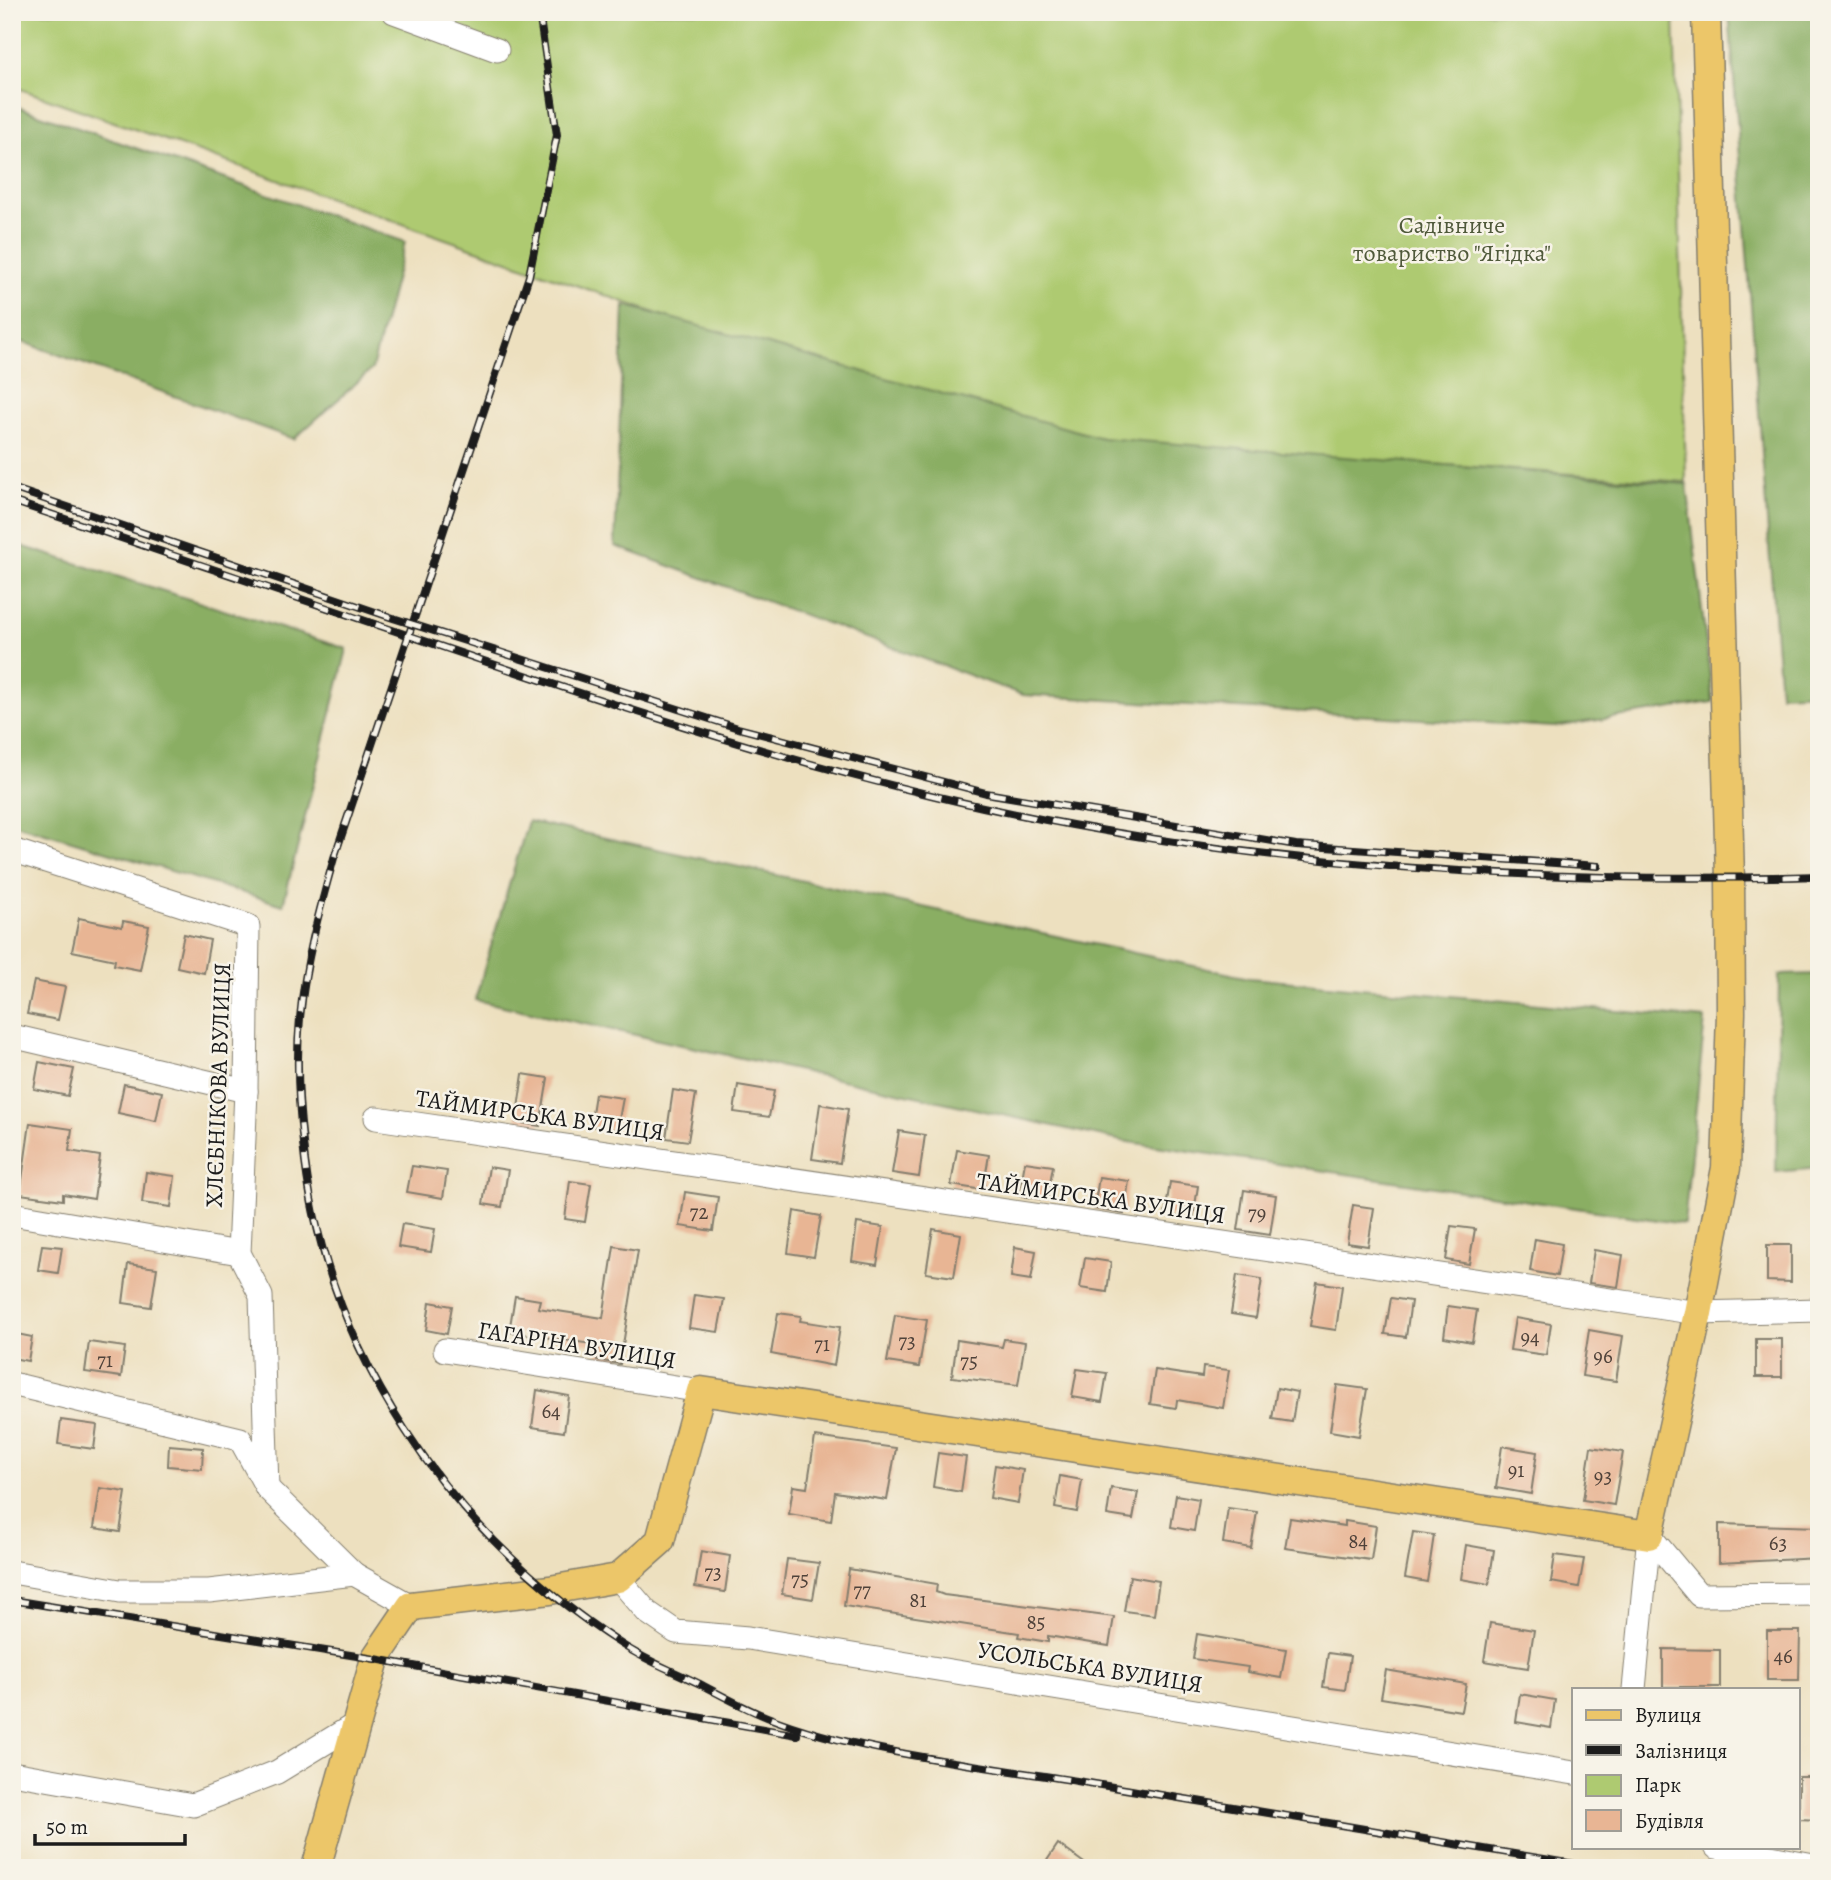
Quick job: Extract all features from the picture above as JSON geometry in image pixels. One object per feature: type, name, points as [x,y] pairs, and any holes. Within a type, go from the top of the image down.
[{"type":"main road","points":[[316,1868],[354,1725],[375,1659],[411,1606],[550,1590],[618,1578],[660,1541],[701,1391],[1649,1535],[1698,1314],[1726,1168],[1731,1013],[1730,878],[1706,12]]},
{"type":"street","points":[[394,12],[497,50]]},
{"type":"street","name":"ХЛЄБНІКОВА ВУЛИЦЯ","points":[[12,850],[248,926],[246,1091],[239,1253],[261,1296],[267,1488]]},
{"type":"street","points":[[12,1036],[246,1091]]},
{"type":"street","name":"ТАЙМИРСЬКА ВУЛИЦЯ","points":[[376,1118],[1698,1314],[1819,1310]]},
{"type":"street","points":[[12,1214],[239,1253]]},
{"type":"street","name":"ГАГАРІНА ВУЛИЦЯ","points":[[445,1350],[701,1391]]},
{"type":"street","points":[[12,1384],[240,1439],[267,1488],[354,1574],[411,1606]]},
{"type":"street","points":[[1649,1535],[1699,1595],[1819,1594]]},
{"type":"street","points":[[1634,1688],[1649,1535]]},
{"type":"street","points":[[12,1572],[120,1591],[209,1591],[354,1574]]},
{"type":"street","name":"УСОЛЬСЬКА ВУЛИЦЯ","points":[[618,1578],[647,1612],[676,1632],[748,1638],[1572,1773]]},
{"type":"street","points":[[12,1773],[193,1805],[277,1772],[354,1725]]},
{"type":"street","points":[[1721,1848],[1819,1866]]},
{"type":"green space","name":"Садівниче товариство \"Ягідка\"","points":[[12,12],[1674,12],[1686,482],[1116,442],[746,345],[12,86]]},
{"type":"green space","points":[[1729,12],[1819,12],[1819,692],[1780,694]]},
{"type":"green space","points":[[12,105],[405,242],[372,369],[294,439],[12,338]]},
{"type":"green space","points":[[624,305],[1102,438],[1687,484],[1713,702],[1554,727],[1023,695],[615,546]]},
{"type":"green space","points":[[12,543],[347,649],[283,905],[12,823]]},
{"type":"green space","points":[[528,821],[1249,978],[1705,1019],[1684,1224],[1122,1141],[475,1000]]},
{"type":"green space","points":[[1819,974],[1819,1168],[1776,1172],[1779,975]]},
{"type":"building","points":[[79,918],[122,927],[123,921],[149,926],[140,970],[114,965],[115,960],[72,951]]},
{"type":"building","points":[[184,934],[210,940],[204,973],[177,967]]},
{"type":"building","points":[[34,981],[65,987],[58,1020],[27,1014]]},
{"type":"building","points":[[39,1062],[74,1069],[68,1096],[34,1089]]},
{"type":"building","points":[[523,1074],[548,1078],[540,1126],[516,1122]]},
{"type":"building","points":[[124,1084],[162,1092],[156,1121],[118,1113]]},
{"type":"building","points":[[738,1085],[774,1091],[769,1117],[734,1112]]},
{"type":"building","points":[[673,1090],[696,1094],[688,1141],[666,1138]]},
{"type":"building","points":[[595,1094],[623,1098],[617,1130],[590,1126]]},
{"type":"building","points":[[820,1104],[848,1109],[840,1163],[812,1159]]},
{"type":"building","points":[[30,1123],[72,1129],[69,1151],[100,1156],[94,1199],[63,1194],[63,1200],[20,1194]]},
{"type":"building","points":[[899,1131],[925,1135],[919,1177],[892,1173]]},
{"type":"building","points":[[957,1150],[989,1155],[983,1190],[951,1185]]},
{"type":"building","points":[[1025,1162],[1053,1166],[1047,1200],[1019,1196]]},
{"type":"building","points":[[412,1166],[447,1171],[443,1198],[407,1192]]},
{"type":"building","points":[[489,1167],[508,1170],[502,1207],[483,1204]]},
{"type":"building","points":[[146,1172],[175,1176],[171,1207],[142,1203]]},
{"type":"building","points":[[1099,1177],[1129,1181],[1124,1214],[1094,1209]]},
{"type":"building","points":[[570,1181],[591,1184],[585,1222],[565,1219]]},
{"type":"building","points":[[1170,1182],[1198,1186],[1193,1219],[1165,1215]]},
{"type":"building","points":[[1244,1190],[1276,1195],[1270,1235],[1238,1230]]},
{"type":"building","points":[[685,1192],[718,1197],[713,1231],[680,1226]]},
{"type":"building","points":[[1353,1205],[1374,1208],[1368,1246],[1347,1243]]},
{"type":"building","points":[[794,1211],[821,1216],[814,1257],[788,1253]]},
{"type":"building","points":[[857,1223],[883,1227],[877,1265],[852,1261]]},
{"type":"building","points":[[402,1224],[435,1229],[431,1252],[398,1247]]},
{"type":"building","points":[[1451,1226],[1475,1229],[1469,1264],[1446,1260]]},
{"type":"building","points":[[933,1229],[961,1234],[954,1277],[926,1273]]},
{"type":"building","points":[[1535,1239],[1562,1244],[1557,1276],[1530,1271]]},
{"type":"building","points":[[42,1245],[62,1247],[58,1273],[38,1270]]},
{"type":"building","points":[[1767,1245],[1791,1245],[1791,1282],[1767,1281]]},
{"type":"building","points":[[614,1246],[638,1250],[620,1364],[597,1360],[599,1345],[509,1332],[515,1296],[540,1300],[538,1308],[603,1318]]},
{"type":"building","points":[[1015,1247],[1036,1251],[1031,1280],[1011,1277]]},
{"type":"building","points":[[1594,1250],[1623,1255],[1618,1287],[1589,1283]]},
{"type":"building","points":[[1085,1258],[1111,1262],[1107,1292],[1080,1288]]},
{"type":"building","points":[[128,1264],[157,1268],[151,1307],[123,1303]]},
{"type":"building","points":[[1237,1275],[1262,1279],[1256,1318],[1231,1314]]},
{"type":"building","points":[[1317,1282],[1342,1286],[1336,1330],[1310,1326]]},
{"type":"building","points":[[694,1295],[724,1299],[718,1332],[689,1328]]},
{"type":"building","points":[[1391,1298],[1411,1301],[1406,1337],[1385,1334]]},
{"type":"building","points":[[430,1302],[452,1306],[447,1334],[426,1330]]},
{"type":"building","points":[[1448,1306],[1477,1310],[1472,1342],[1444,1337]]},
{"type":"building","points":[[778,1313],[801,1316],[800,1321],[840,1327],[834,1366],[771,1354]]},
{"type":"building","points":[[895,1315],[927,1320],[919,1367],[887,1362]]},
{"type":"building","points":[[1515,1318],[1551,1324],[1546,1355],[1510,1350]]},
{"type":"building","points":[[1589,1330],[1623,1336],[1616,1381],[1582,1376]]},
{"type":"building","points":[[12,1333],[32,1337],[28,1361],[12,1358]]},
{"type":"building","points":[[1004,1339],[1025,1342],[1018,1385],[952,1377],[957,1340],[1002,1347]]},
{"type":"building","points":[[1756,1339],[1782,1339],[1782,1377],[1756,1377]]},
{"type":"building","points":[[89,1342],[125,1347],[121,1377],[85,1372]]},
{"type":"building","points":[[1203,1367],[1229,1370],[1223,1408],[1177,1400],[1176,1408],[1150,1404],[1155,1370],[1202,1377]]},
{"type":"building","points":[[1077,1369],[1107,1373],[1102,1402],[1072,1397]]},
{"type":"building","points":[[1337,1385],[1367,1389],[1359,1436],[1330,1431]]},
{"type":"building","points":[[1277,1388],[1297,1392],[1292,1422],[1272,1419]]},
{"type":"building","points":[[537,1390],[569,1396],[564,1432],[532,1427]]},
{"type":"building","points":[[61,1420],[97,1425],[94,1449],[58,1444]]},
{"type":"building","points":[[815,1437],[896,1448],[887,1500],[835,1492],[831,1521],[789,1514],[793,1486],[807,1488]]},
{"type":"building","points":[[169,1445],[203,1448],[202,1469],[168,1466]]},
{"type":"building","points":[[1502,1446],[1537,1452],[1531,1494],[1496,1488]]},
{"type":"building","points":[[1591,1447],[1623,1452],[1614,1505],[1583,1500]]},
{"type":"building","points":[[938,1453],[966,1457],[961,1492],[933,1487]]},
{"type":"building","points":[[995,1465],[1023,1470],[1018,1503],[990,1498]]},
{"type":"building","points":[[1060,1476],[1082,1480],[1077,1512],[1055,1508]]},
{"type":"building","points":[[100,1488],[126,1492],[120,1532],[94,1528]]},
{"type":"building","points":[[1111,1488],[1138,1492],[1133,1519],[1107,1515]]},
{"type":"building","points":[[1176,1495],[1199,1499],[1194,1531],[1171,1527]]},
{"type":"building","points":[[1228,1508],[1257,1512],[1251,1548],[1223,1543]]},
{"type":"building","points":[[1290,1518],[1345,1526],[1345,1521],[1376,1526],[1371,1560],[1285,1548]]},
{"type":"building","points":[[1719,1524],[1819,1527],[1819,1558],[1719,1563]]},
{"type":"building","points":[[1413,1532],[1434,1535],[1427,1582],[1405,1578]]},
{"type":"building","points":[[1466,1545],[1494,1550],[1489,1584],[1461,1579]]},
{"type":"building","points":[[701,1551],[730,1556],[725,1592],[695,1587]]},
{"type":"building","points":[[1555,1555],[1584,1559],[1579,1587],[1551,1582]]},
{"type":"building","points":[[787,1559],[819,1563],[813,1599],[782,1594]]},
{"type":"building","points":[[849,1569],[937,1584],[936,1592],[944,1595],[1114,1617],[1109,1646],[1048,1636],[1048,1642],[1018,1637],[1019,1633],[844,1606]]},
{"type":"building","points":[[1130,1576],[1159,1581],[1154,1615],[1124,1611]]},
{"type":"building","points":[[1490,1623],[1534,1630],[1528,1668],[1484,1661]]},
{"type":"building","points":[[1767,1631],[1800,1631],[1799,1680],[1767,1680]]},
{"type":"building","points":[[1197,1634],[1286,1649],[1281,1678],[1247,1672],[1248,1667],[1193,1659]]},
{"type":"building","points":[[1663,1649],[1720,1650],[1720,1687],[1663,1687]]},
{"type":"building","points":[[1328,1653],[1350,1656],[1345,1690],[1323,1687]]},
{"type":"building","points":[[1386,1670],[1466,1684],[1461,1711],[1381,1698]]},
{"type":"building","points":[[1520,1694],[1555,1700],[1551,1728],[1516,1722]]},
{"type":"building","points":[[1800,1777],[1819,1777],[1819,1820],[1800,1819]]},
{"type":"building","points":[[1058,1844],[1091,1868],[1042,1868]]},
{"type":"railway","points":[[539,12],[557,135],[529,276],[334,858],[313,937],[302,998],[298,1049],[299,1096],[315,1219],[337,1293],[367,1363],[405,1429],[450,1491],[501,1548],[558,1599],[640,1655],[767,1717],[879,1749],[1598,1868]]},
{"type":"railway","points":[[12,488],[393,618],[738,728],[986,793],[1296,845],[1598,866]]},
{"type":"railway","points":[[12,501],[662,719],[854,776],[983,807],[1086,828],[1190,844],[1399,867],[1609,877],[1819,876]]},
{"type":"railway","points":[[12,1600],[375,1659],[797,1735]]}]
